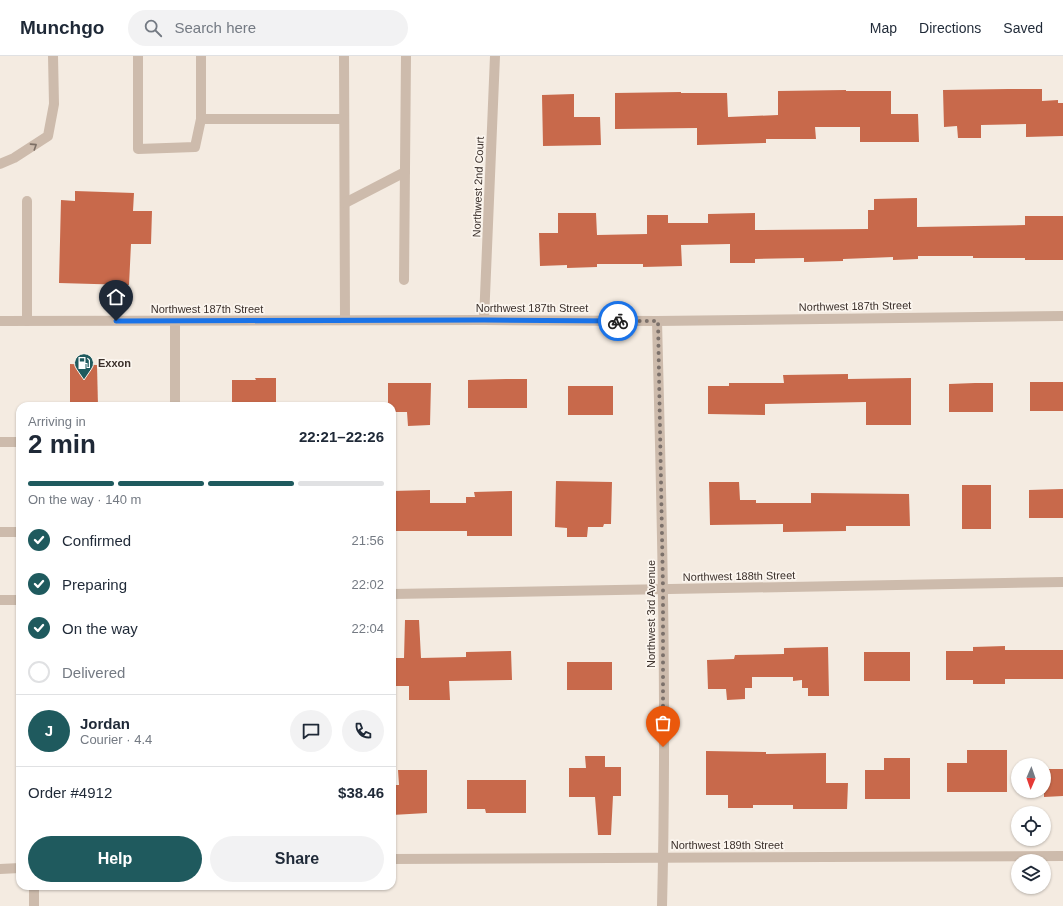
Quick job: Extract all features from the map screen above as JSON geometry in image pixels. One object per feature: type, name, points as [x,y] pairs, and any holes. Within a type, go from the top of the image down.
[{"type":"street","points":[[0,164],[14,158],[48,136],[54,104],[53,56]]},
{"type":"street","points":[[138,56],[138,148],[195,147],[201,119],[201,56]]},
{"type":"street","points":[[344,56],[345,320]]},
{"type":"street","points":[[404,280],[406,56]]},
{"type":"street","name":"Northwest 2nd Court","points":[[484,320],[495,56]]},
{"type":"street","points":[[201,119],[344,118]]},
{"type":"street","points":[[344,203],[405,172]]},
{"type":"street","points":[[26,321],[27,201]]},
{"type":"street","name":"Northwest 187th Street","points":[[0,321],[658,321],[1063,316]]},
{"type":"street","points":[[175,321],[175,402]]},
{"type":"street","name":"Northwest 3rd Avenue","points":[[658,321],[663,589],[664,857],[662,906]]},
{"type":"street","points":[[0,442],[16,442]]},
{"type":"street","points":[[0,532],[16,532]]},
{"type":"street","name":"Northwest 188th Street","points":[[396,594],[1063,582]]},
{"type":"street","points":[[0,600],[16,600]]},
{"type":"street","name":"Northwest 189th Street","points":[[396,859],[1063,856]]},
{"type":"street","points":[[0,869],[16,868]]},
{"type":"street","points":[[34,890],[34,906]]},
{"type":"building","points":[[1042,89],[1042,101],[1058,100],[1058,103],[1063,103],[1063,136],[1026,137],[1026,124],[981,125],[981,138],[958,138],[957,126],[944,127],[943,90]]},
{"type":"building","points":[[778,91],[891,91],[891,114],[918,114],[919,142],[860,142],[860,127],[815,127],[816,139],[766,139],[766,143],[697,145],[697,128],[615,129],[615,93],[727,93],[728,117],[778,115]]},
{"type":"building","points":[[574,94],[574,117],[600,117],[601,145],[543,146],[542,95]]},
{"type":"building","points":[[75,191],[134,193],[133,211],[152,211],[151,244],[131,244],[129,285],[59,283],[61,200],[75,201]]},
{"type":"building","points":[[917,198],[917,227],[1025,225],[1025,216],[1063,216],[1063,260],[973,258],[973,256],[918,256],[918,259],[893,260],[893,257],[804,262],[804,258],[755,259],[755,263],[730,263],[730,244],[681,245],[682,266],[643,267],[643,264],[597,264],[597,267],[567,268],[567,265],[540,266],[539,233],[558,233],[558,213],[596,213],[597,235],[647,234],[647,215],[668,215],[668,223],[708,223],[708,214],[755,213],[755,230],[868,229],[868,210],[874,210],[874,199]]},
{"type":"building","points":[[70,364],[97,365],[98,402],[70,402]]},
{"type":"building","points":[[848,374],[848,379],[911,378],[911,425],[866,425],[866,402],[765,404],[765,415],[708,414],[708,386],[729,386],[729,383],[784,383],[783,375]]},
{"type":"building","points":[[255,378],[276,378],[276,402],[232,402],[232,380],[256,380]]},
{"type":"building","points":[[527,379],[527,408],[468,408],[468,380]]},
{"type":"building","points":[[1030,382],[1063,382],[1063,411],[1030,411]]},
{"type":"building","points":[[388,383],[431,383],[430,425],[408,426],[407,412],[396,412],[396,402],[388,402]]},
{"type":"building","points":[[993,383],[993,412],[949,412],[949,384]]},
{"type":"building","points":[[568,386],[613,386],[613,415],[568,415]]},
{"type":"building","points":[[556,481],[612,482],[611,524],[604,524],[603,527],[588,527],[587,537],[567,537],[567,528],[555,527]]},
{"type":"building","points":[[709,482],[739,482],[740,500],[756,500],[756,503],[811,503],[811,493],[909,494],[910,526],[846,526],[846,531],[783,532],[783,524],[710,525]]},
{"type":"building","points":[[962,485],[991,485],[991,529],[962,529]]},
{"type":"building","points":[[1063,489],[1063,518],[1029,518],[1029,490]]},
{"type":"building","points":[[430,490],[430,503],[466,503],[466,497],[475,497],[474,492],[512,491],[512,536],[467,536],[467,531],[396,531],[396,491]]},
{"type":"building","points":[[405,620],[419,620],[421,658],[466,657],[466,652],[511,651],[512,680],[449,681],[450,700],[409,700],[409,686],[396,686],[396,658],[404,658]]},
{"type":"building","points":[[1005,646],[1005,650],[1063,650],[1063,679],[1005,679],[1005,684],[973,684],[973,680],[946,680],[946,651],[973,651],[973,647]]},
{"type":"building","points":[[828,647],[829,696],[808,696],[808,688],[802,688],[802,680],[793,681],[793,677],[752,677],[752,688],[745,688],[745,699],[727,700],[726,689],[708,689],[707,660],[734,659],[735,655],[784,654],[784,648]]},
{"type":"building","points":[[864,652],[910,652],[910,681],[864,681]]},
{"type":"building","points":[[567,662],[612,662],[612,690],[567,690]]},
{"type":"building","points":[[967,750],[1007,750],[1007,792],[947,792],[947,763],[967,763]]},
{"type":"building","points":[[706,751],[766,752],[766,754],[826,753],[826,783],[848,783],[847,809],[793,809],[793,805],[753,805],[753,808],[728,808],[728,795],[706,795]]},
{"type":"building","points":[[585,756],[605,756],[605,767],[621,767],[621,796],[613,796],[611,835],[598,835],[595,797],[569,797],[569,768],[586,768]]},
{"type":"building","points":[[884,758],[910,758],[910,799],[865,799],[865,770],[884,770]]},
{"type":"building","points":[[1051,769],[1063,769],[1063,796],[1051,797]]},
{"type":"building","points":[[398,770],[427,770],[427,813],[396,815],[396,785],[399,785]]},
{"type":"building","points":[[467,780],[526,780],[526,813],[486,813],[485,809],[467,809]]},
{"type":"way so far","points":[[618,321],[658,321],[663,589],[663,747]]},
{"type":"place","name":"Exxon","points":[[84,380]]},
{"type":"route","points":[[116,321],[618,321]]}]
